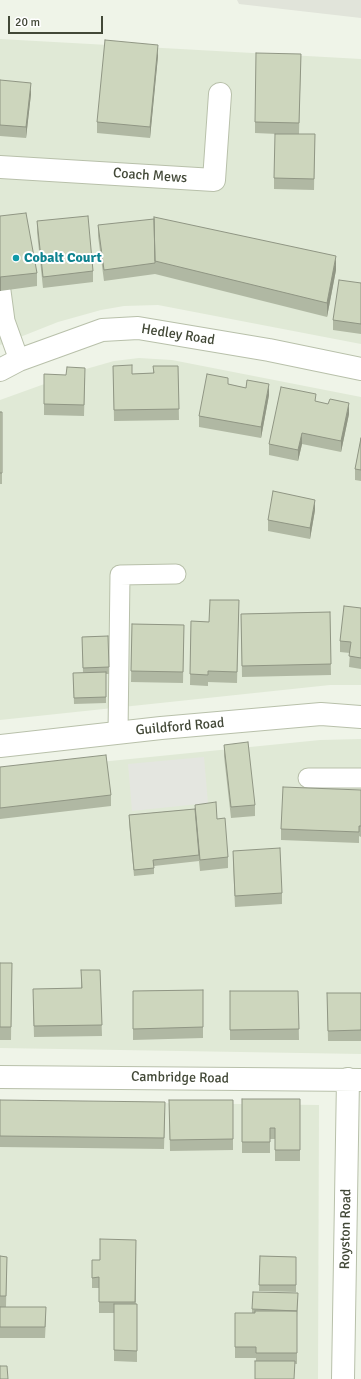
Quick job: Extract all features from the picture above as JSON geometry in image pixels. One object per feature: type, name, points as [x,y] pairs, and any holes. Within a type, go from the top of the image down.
[{"type":"street","name":"Coach Mews","points":[[0,167],[214,180],[220,94]]},
{"type":"street","name":"Hedley Road","points":[[0,370],[19,360],[102,330],[138,328],[269,350],[361,369]]},
{"type":"street","name":"Guildford Road","points":[[0,746],[118,733],[321,714],[361,717]]},
{"type":"street","name":"Cambridge Road","points":[[0,1077],[354,1079]]},
{"type":"street","name":"Royston Road","points":[[343,1379],[354,1079]]},
{"type":"lane","points":[[1,290],[5,321],[19,360]]},
{"type":"lane","points":[[118,733],[120,575],[176,574]]},
{"type":"lane","points":[[308,778],[361,778]]},
{"type":"shaded area","points":[[237,0],[361,0],[361,18],[239,4]]},
{"type":"shaded area","points":[[0,39],[361,59],[361,344],[158,305],[124,306],[101,310],[58,322],[0,345]]},
{"type":"shaded area","points":[[139,358],[172,360],[361,397],[361,685],[330,685],[0,720],[0,400],[86,369],[114,361]]},
{"type":"shaded area","points":[[361,739],[361,1054],[0,1048],[0,772],[320,740]]},
{"type":"shaded area","points":[[204,757],[208,803],[132,811],[128,764]]},
{"type":"shaded area","points":[[0,1101],[319,1105],[318,1379],[0,1379]]},
{"type":"building","points":[[105,40],[158,45],[150,127],[97,122]]},
{"type":"building","points":[[256,53],[301,54],[299,123],[255,122]]},
{"type":"building","points":[[0,80],[31,83],[26,127],[0,125]]},
{"type":"building","points":[[275,134],[315,134],[314,179],[274,178]]},
{"type":"building","name":"Cobalt Court","points":[[26,213],[37,273],[0,277],[0,216]]},
{"type":"building","points":[[88,216],[93,271],[43,277],[37,221]]},
{"type":"building","points":[[154,217],[336,256],[327,303],[155,261]]},
{"type":"building","points":[[154,219],[155,263],[104,270],[98,225]]},
{"type":"building","points":[[339,280],[361,283],[361,324],[333,320]]},
{"type":"building","points":[[132,365],[132,374],[154,373],[153,366],[178,366],[179,409],[114,410],[113,366]]},
{"type":"building","points":[[67,367],[85,368],[84,405],[44,404],[44,374],[66,375]]},
{"type":"building","points":[[207,374],[228,378],[228,384],[246,388],[247,380],[269,384],[261,427],[199,416]]},
{"type":"building","points":[[281,387],[316,394],[315,401],[328,404],[330,399],[349,403],[341,441],[302,433],[298,450],[269,444]]},
{"type":"building","points":[[0,412],[2,412],[2,473],[0,473]]},
{"type":"building","points":[[361,438],[361,470],[355,469]]},
{"type":"building","points":[[273,491],[315,500],[310,528],[268,520]]},
{"type":"building","points":[[210,600],[239,600],[237,672],[208,671],[208,675],[190,674],[191,621],[209,622]]},
{"type":"building","points":[[344,606],[361,608],[361,658],[349,656],[351,642],[340,641]]},
{"type":"building","points":[[330,612],[331,664],[242,666],[241,614]]},
{"type":"building","points":[[132,624],[184,625],[183,672],[131,671]]},
{"type":"building","points":[[108,636],[109,667],[83,668],[82,637]]},
{"type":"building","points":[[106,672],[106,697],[74,698],[73,673]]},
{"type":"building","points":[[248,742],[255,805],[231,807],[224,745]]},
{"type":"building","points":[[106,755],[111,795],[0,808],[0,767]]},
{"type":"building","points":[[283,787],[361,790],[361,826],[359,826],[359,832],[281,829]]},
{"type":"building","points":[[216,802],[217,819],[225,818],[228,857],[200,860],[195,805]]},
{"type":"building","points":[[195,809],[199,855],[153,860],[154,868],[134,870],[129,815]]},
{"type":"building","points":[[280,848],[282,893],[235,896],[233,851]]},
{"type":"building","points":[[0,963],[12,963],[11,1027],[0,1027]]},
{"type":"building","points":[[81,970],[100,970],[102,1025],[34,1026],[33,989],[82,988]]},
{"type":"building","points":[[203,990],[203,1027],[133,1029],[133,991]]},
{"type":"building","points":[[230,991],[298,991],[299,1029],[230,1030]]},
{"type":"building","points":[[327,993],[361,993],[361,1030],[328,1031]]},
{"type":"building","points":[[242,1099],[300,1099],[300,1150],[275,1150],[275,1128],[270,1128],[270,1142],[242,1142]]},
{"type":"building","points":[[0,1100],[165,1102],[164,1138],[0,1136]]},
{"type":"building","points":[[169,1100],[233,1100],[233,1139],[170,1140]]},
{"type":"building","points":[[100,1239],[136,1240],[135,1302],[99,1302],[99,1277],[92,1278],[92,1260],[100,1260]]},
{"type":"building","points":[[0,1256],[7,1257],[6,1296],[0,1296]]},
{"type":"building","points":[[260,1256],[296,1257],[296,1285],[259,1285]]},
{"type":"building","points":[[253,1292],[298,1293],[297,1311],[252,1309]]},
{"type":"building","points":[[114,1304],[137,1304],[137,1351],[114,1350]]},
{"type":"building","points":[[0,1307],[46,1307],[45,1327],[0,1327]]},
{"type":"building","points":[[255,1311],[297,1311],[297,1353],[256,1353],[256,1347],[235,1347],[235,1313],[255,1313]]},
{"type":"building","points":[[255,1361],[295,1361],[294,1379],[255,1379]]},
{"type":"building","points":[[0,1366],[7,1366],[8,1379],[0,1379]]},
{"type":"place","name":"Cobalt Court","points":[[16,258]]}]
